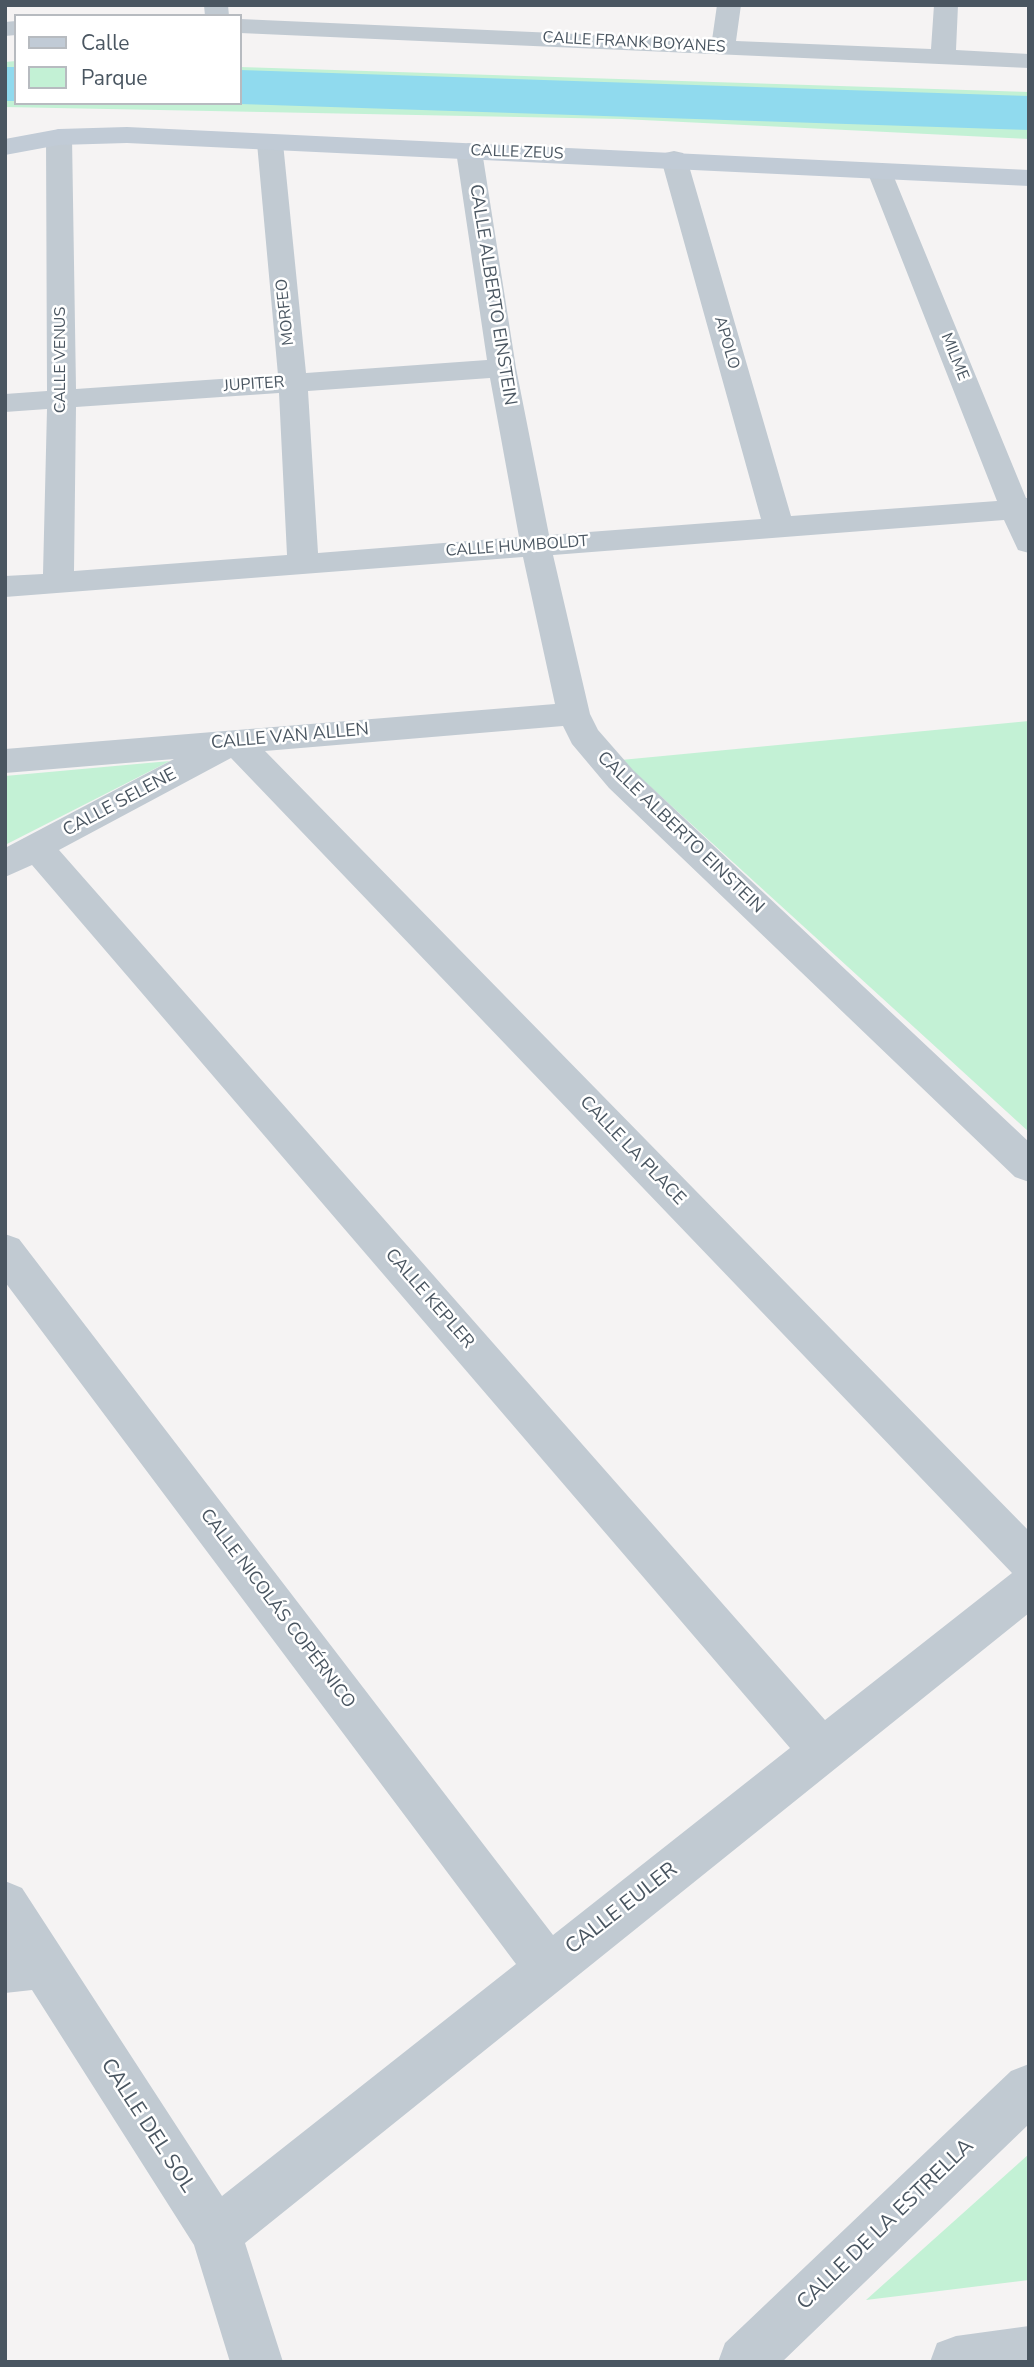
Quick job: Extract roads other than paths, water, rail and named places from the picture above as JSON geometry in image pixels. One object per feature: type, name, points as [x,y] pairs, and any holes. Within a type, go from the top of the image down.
[{"type":"street","points":[[723,47],[729,5]]},
{"type":"street","points":[[943,57],[946,5]]},
{"type":"street","name":"CALLE FRANK BOYANES","points":[[242,26],[455,25],[723,47],[1029,61]]},
{"type":"street","name":"CALLE ZEUS","points":[[5,147],[59,137],[127,135],[1029,178]]},
{"type":"street","name":"CALLE VENUS","points":[[58,583],[62,399],[59,137]]},
{"type":"street","name":"MORFEO","points":[[270,143],[293,383],[303,564]]},
{"type":"street","name":"CALLE ALBERTO EINSTEIN","points":[[469,151],[502,368],[536,546],[574,714],[584,736],[621,779],[1029,1166]]},
{"type":"street","name":"APOLO","points":[[674,159],[779,527]]},
{"type":"street","name":"MILME","points":[[880,171],[1022,508],[1029,543]]},
{"type":"street","name":"JUPITER","points":[[5,402],[502,368]]},
{"type":"street","name":"CALLE HUMBOLDT","points":[[5,587],[1022,508]]},
{"type":"street","name":"CALLE VAN ALLEN","points":[[5,761],[574,714]]},
{"type":"street","name":"CALLE SELENE","points":[[21,856],[235,741]]},
{"type":"street","name":"CALLE LA PLACE","points":[[235,741],[1029,1561]]},
{"type":"street","name":"CALLE KEPLER","points":[[21,856],[822,1751]]},
{"type":"street","name":"CALLE NICOLÁS COPÉRNICO","points":[[5,1251],[549,1968]]},
{"type":"street","name":"CALLE EULER","points":[[216,2233],[1029,1586]]},
{"type":"street","name":"CALLE DEL SOL","points":[[5,1905],[25,1967],[216,2233],[257,2362]]},
{"type":"street","name":"CALLE DE LA ESTRELLA","points":[[744,2362],[1029,2089]]},
{"type":"street","points":[[956,2362],[1029,2352]]},
{"type":"waterway","points":[[5,84],[14,84]]},
{"type":"waterway","points":[[242,87],[1029,113]]}]
